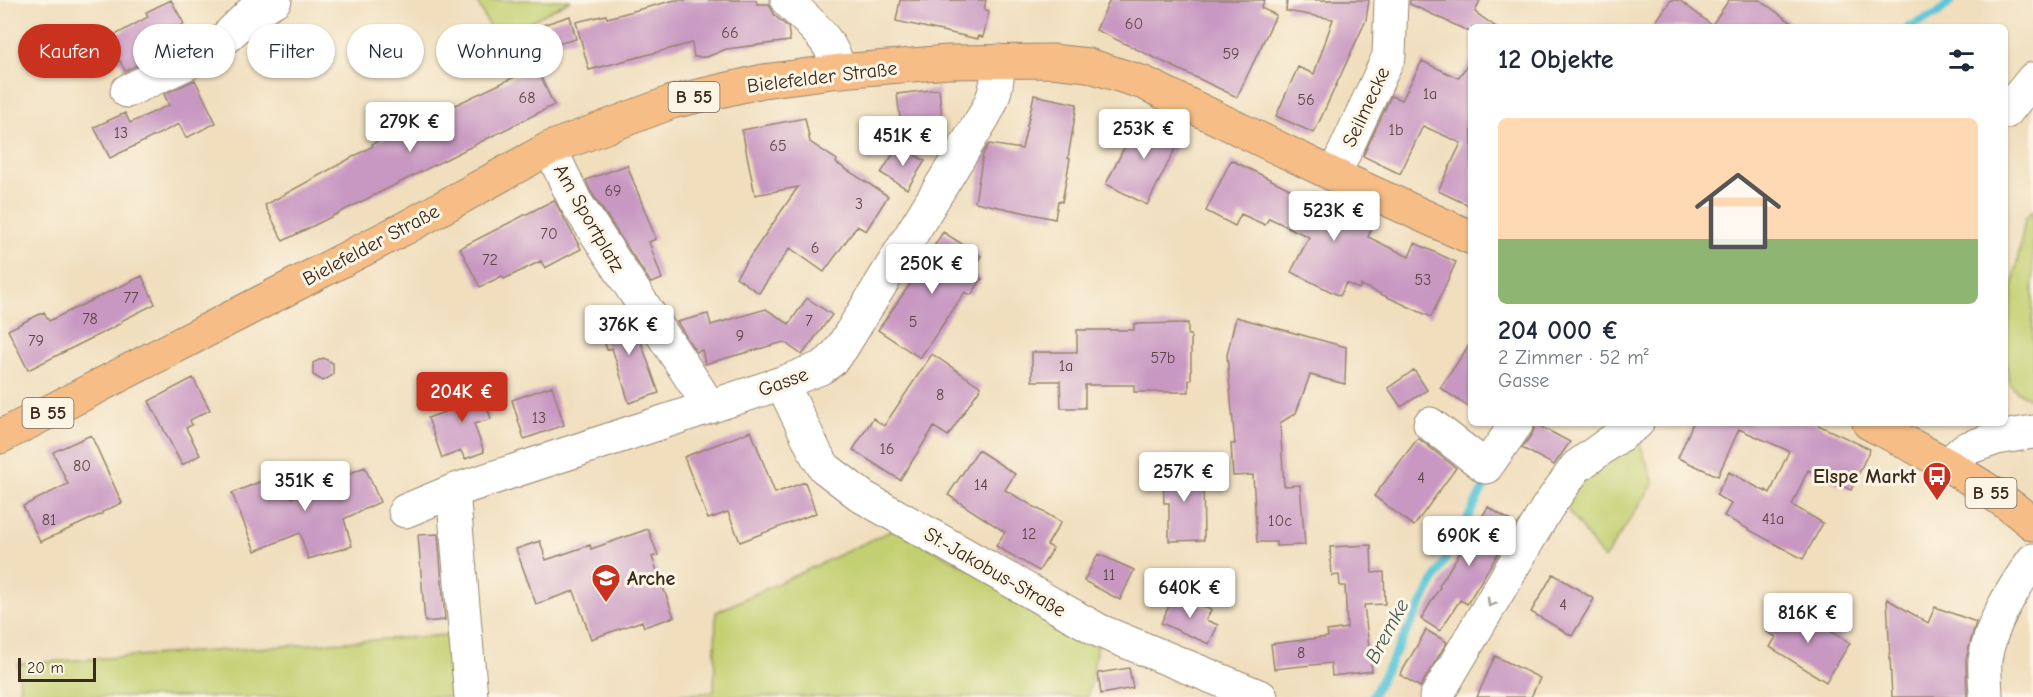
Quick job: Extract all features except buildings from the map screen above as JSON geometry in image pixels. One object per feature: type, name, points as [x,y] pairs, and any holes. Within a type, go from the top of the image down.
[{"type":"main road","name":"Bielefelder Straße","points":[[0,437],[407,227],[550,148],[672,102],[763,81],[840,71],[948,62],[1052,60],[1088,65],[1144,84],[1468,236]]},
{"type":"main road","name":"B 55","points":[[1875,426],[1948,464],[2016,509],[2033,524]]},
{"type":"street","points":[[127,91],[211,52],[251,13],[275,0]]},
{"type":"street","points":[[787,0],[828,41],[836,55],[840,71]]},
{"type":"street","name":"Seilmecke","points":[[1334,175],[1389,56],[1391,0]]},
{"type":"street","name":"Gasse","points":[[405,511],[453,491],[782,383],[821,368],[831,361],[841,349],[993,100],[998,84],[998,60]]},
{"type":"street","points":[[2008,110],[2033,79]]},
{"type":"street","name":"Am Sportplatz","points":[[550,148],[575,201],[599,240],[710,407]]},
{"type":"street","name":"St.-Jakobus-Straße","points":[[782,383],[825,468],[863,497],[1100,631],[1261,697]]},
{"type":"street","points":[[1430,424],[1486,466],[1514,426]]},
{"type":"street","points":[[1436,697],[1547,508],[1576,466],[1633,426]]},
{"type":"street","points":[[1948,464],[1965,449],[1997,438],[2033,432]]},
{"type":"street","points":[[453,491],[471,697]]},
{"type":"street","points":[[1986,697],[1986,660],[1995,627],[2015,586],[2033,560]]},
{"type":"green space","points":[[476,0],[571,0],[526,24],[488,24]]},
{"type":"green space","points":[[2033,210],[2033,400],[2013,388],[2008,374],[2008,323],[2025,218]]},
{"type":"green space","points":[[1635,431],[1654,483],[1604,559],[1558,497]]},
{"type":"green space","points":[[895,529],[1099,638],[1088,697],[651,697],[714,692],[716,612]]},
{"type":"green space","points":[[447,635],[451,697],[21,697],[18,664]]},
{"type":"waterway","name":"Bremke","points":[[1915,24],[1937,14],[1952,0]]},
{"type":"waterway","name":"Bremke","points":[[1372,697],[1484,487]]},
{"type":"place","name":"Elspe Markt","points":[[1937,502]]},
{"type":"place","name":"Arche","points":[[606,604]]}]
